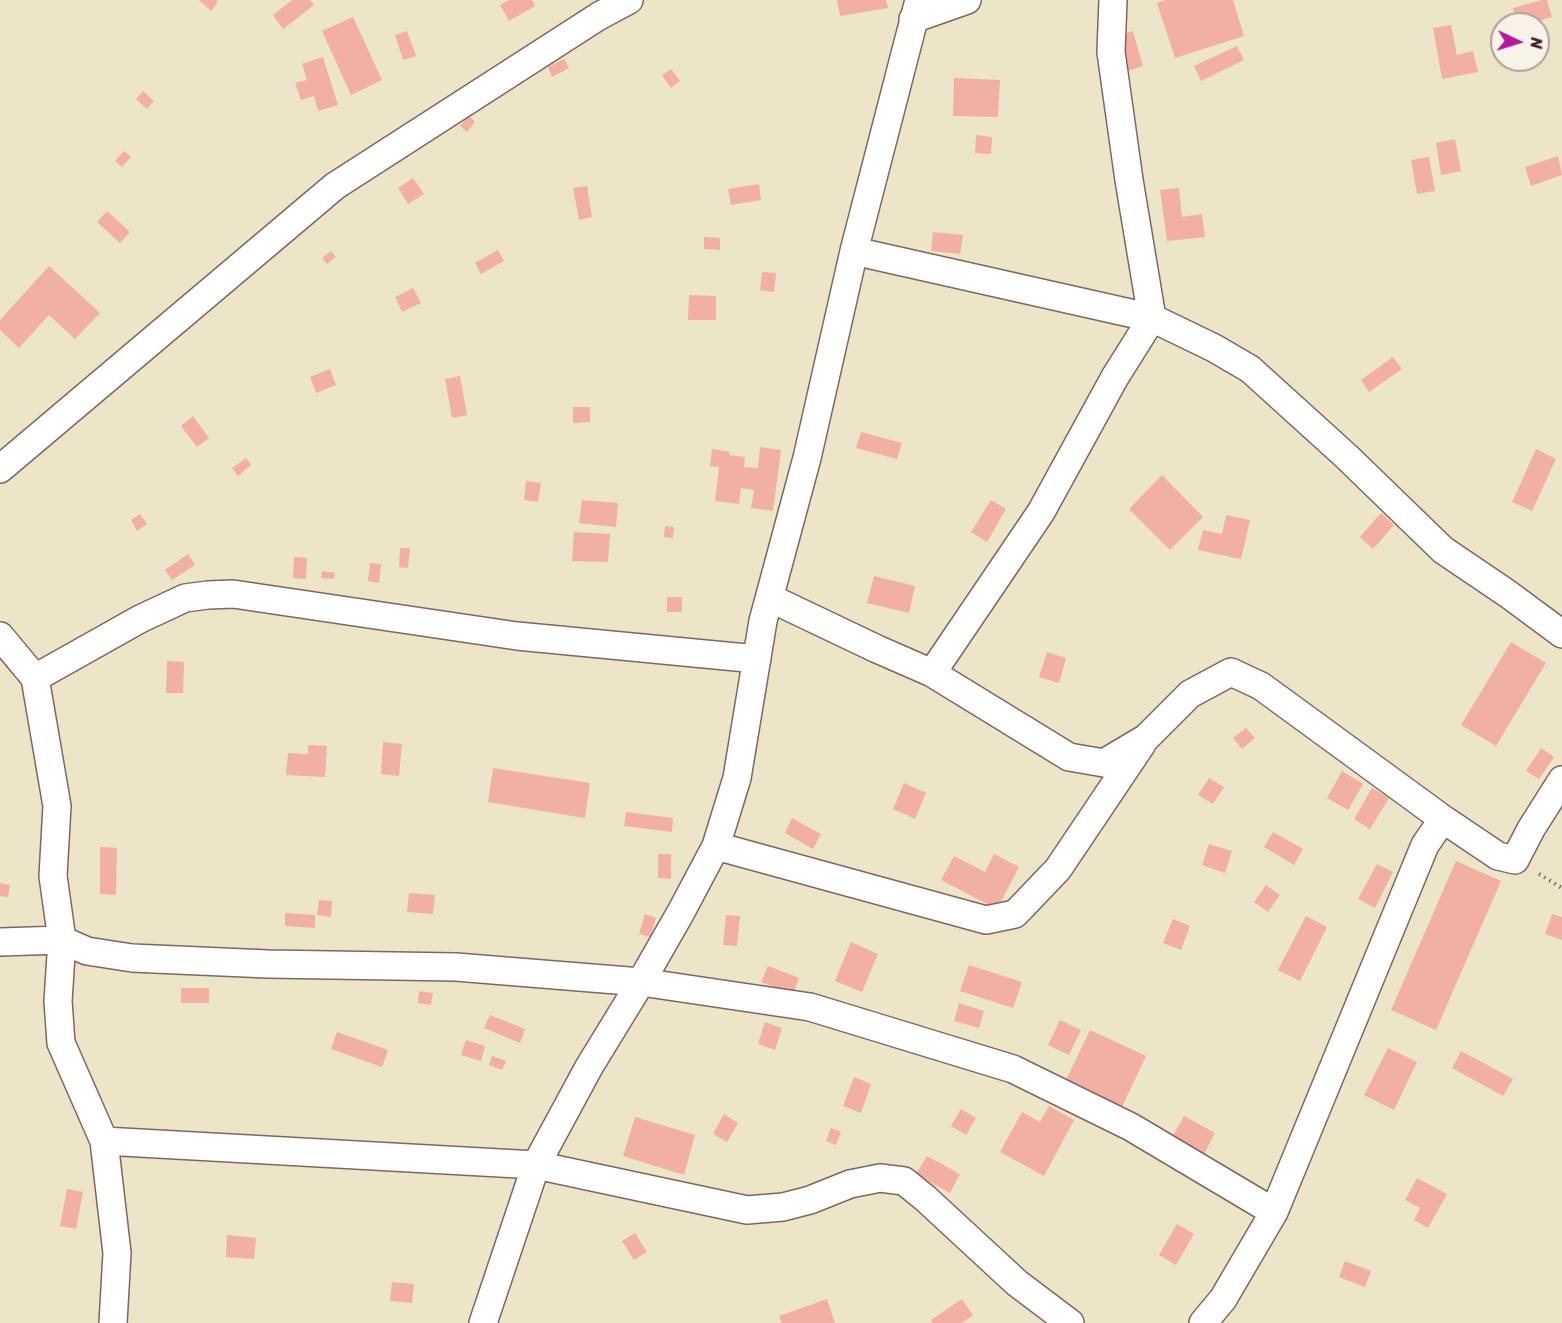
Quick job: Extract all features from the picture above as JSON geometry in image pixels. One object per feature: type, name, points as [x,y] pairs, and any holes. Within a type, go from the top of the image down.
[{"type":"street","points":[[0,469],[335,186],[599,16],[629,0]]},
{"type":"street","points":[[483,1323],[536,1165],[589,1067],[641,982],[716,846],[737,778],[770,598],[807,458],[854,251],[916,9],[967,0]]},
{"type":"street","points":[[932,672],[1041,512],[1115,377],[1152,318],[1111,52],[1113,0]]},
{"type":"street","points":[[854,251],[1152,318],[1214,348],[1250,369],[1346,456],[1443,550],[1562,634]]},
{"type":"street","points":[[35,678],[140,619],[185,598],[233,594],[517,636],[757,659]]},
{"type":"street","points":[[770,598],[877,649],[932,672],[1069,757],[1104,763],[1146,738]]},
{"type":"street","points":[[0,636],[35,678],[57,806],[53,876],[62,940],[58,1001],[61,1043],[104,1141],[117,1253],[113,1323]]},
{"type":"street","points":[[716,846],[986,920],[1015,914],[1058,868],[1146,738],[1190,694],[1231,672],[1261,686],[1443,819],[1498,856],[1515,860],[1562,780]]},
{"type":"street","points":[[1203,1323],[1222,1299],[1274,1212],[1425,845],[1443,819]]},
{"type":"street","points":[[0,942],[62,940],[87,951],[132,958],[268,964],[456,967],[641,982],[810,1007],[1013,1069],[1131,1127],[1274,1212]]},
{"type":"street","points":[[104,1141],[536,1165],[747,1210],[783,1207],[810,1200],[850,1184],[880,1178],[904,1181],[1017,1283],[1070,1323]]},
{"type":"building","points":[[199,0],[216,0],[218,2],[211,11]]},
{"type":"building","points":[[292,0],[310,0],[314,5],[283,29],[273,15]]},
{"type":"building","points":[[509,0],[532,0],[535,6],[509,21],[500,5]]},
{"type":"building","points":[[837,0],[886,0],[888,8],[840,16]]},
{"type":"building","points":[[1165,0],[1233,0],[1244,36],[1175,58],[1157,3]]},
{"type":"building","points":[[1547,0],[1552,17],[1550,18],[1550,12],[1514,12],[1513,8]]},
{"type":"building","points":[[353,17],[382,80],[351,95],[322,31]]},
{"type":"building","points":[[1451,25],[1457,55],[1473,51],[1478,72],[1442,79],[1433,28]]},
{"type":"building","points":[[407,31],[416,56],[403,60],[395,35]]},
{"type":"building","points":[[1133,31],[1143,66],[1125,72],[1115,36]]},
{"type":"building","points":[[1237,46],[1244,60],[1201,81],[1194,66]]},
{"type":"building","points":[[323,57],[338,105],[318,111],[314,96],[301,100],[295,83],[307,80],[302,64]]},
{"type":"building","points":[[564,59],[569,68],[552,77],[548,67]]},
{"type":"building","points":[[671,69],[680,81],[671,88],[662,75]]},
{"type":"building","points":[[954,78],[1000,80],[998,117],[953,116]]},
{"type":"building","points":[[143,91],[154,101],[147,109],[136,99]]},
{"type":"building","points":[[469,116],[475,122],[467,132],[460,126]]},
{"type":"building","points":[[976,135],[992,137],[991,154],[975,153]]},
{"type":"building","points":[[1455,139],[1461,171],[1441,175],[1436,143]]},
{"type":"building","points":[[124,151],[131,157],[122,167],[115,161]]},
{"type":"building","points":[[1558,156],[1562,175],[1531,186],[1525,167]]},
{"type":"building","points":[[1429,157],[1435,191],[1417,194],[1411,160]]},
{"type":"building","points":[[413,178],[424,194],[408,204],[398,188]]},
{"type":"building","points":[[759,184],[761,200],[731,205],[728,189]]},
{"type":"building","points":[[587,186],[592,217],[579,220],[573,188]]},
{"type":"building","points":[[1179,188],[1182,217],[1202,214],[1205,237],[1167,241],[1160,190]]},
{"type":"building","points":[[107,211],[130,232],[120,243],[97,222]]},
{"type":"building","points":[[933,232],[963,235],[960,254],[931,251]]},
{"type":"building","points":[[704,237],[720,238],[720,250],[704,249]]},
{"type":"building","points":[[498,250],[504,261],[481,274],[475,263]]},
{"type":"building","points":[[331,251],[336,257],[327,264],[322,258]]},
{"type":"building","points":[[49,266],[100,313],[75,339],[49,315],[19,348],[0,330],[0,320]]},
{"type":"building","points":[[762,272],[776,273],[774,292],[760,290]]},
{"type":"building","points":[[413,288],[421,303],[402,312],[395,297]]},
{"type":"building","points":[[689,295],[716,296],[716,320],[688,320]]},
{"type":"building","points":[[1393,357],[1402,369],[1369,392],[1361,380]]},
{"type":"building","points":[[330,369],[336,385],[316,393],[310,377]]},
{"type":"building","points":[[460,376],[467,415],[452,418],[445,379]]},
{"type":"building","points":[[573,407],[590,407],[590,422],[573,423]]},
{"type":"building","points":[[193,416],[209,438],[197,447],[181,426]]},
{"type":"building","points":[[861,432],[902,443],[897,459],[856,448]]},
{"type":"building","points":[[760,447],[781,450],[773,511],[751,508],[754,490],[741,488],[739,504],[715,501],[719,467],[710,466],[712,449],[730,452],[729,455],[745,457],[744,467],[758,468]]},
{"type":"building","points":[[1536,449],[1556,459],[1532,511],[1512,502]]},
{"type":"building","points":[[246,458],[251,465],[238,476],[232,468]]},
{"type":"building","points":[[1162,475],[1203,517],[1170,550],[1129,509]]},
{"type":"building","points":[[526,481],[541,483],[538,502],[524,500]]},
{"type":"building","points":[[582,500],[618,503],[616,527],[579,523]]},
{"type":"building","points":[[991,500],[1006,509],[987,542],[971,532]]},
{"type":"building","points":[[1381,513],[1394,525],[1373,549],[1360,537]]},
{"type":"building","points":[[140,514],[147,524],[137,531],[131,520]]},
{"type":"building","points":[[1226,515],[1250,520],[1241,559],[1198,550],[1203,530],[1222,534]]},
{"type":"building","points":[[665,526],[674,527],[673,538],[664,537]]},
{"type":"building","points":[[574,532],[610,534],[608,562],[572,561]]},
{"type":"building","points":[[400,548],[410,548],[408,568],[399,567]]},
{"type":"building","points":[[188,554],[195,565],[172,580],[165,570]]},
{"type":"building","points":[[294,557],[307,558],[306,579],[293,578]]},
{"type":"building","points":[[370,563],[381,564],[379,583],[368,581]]},
{"type":"building","points":[[322,571],[335,573],[334,579],[321,578]]},
{"type":"building","points":[[874,576],[915,586],[909,613],[867,603]]},
{"type":"building","points":[[667,597],[682,597],[682,612],[667,612]]},
{"type":"building","points":[[1511,642],[1546,663],[1496,746],[1461,725]]},
{"type":"building","points":[[1047,652],[1066,658],[1059,683],[1039,677]]},
{"type":"building","points":[[167,661],[184,662],[183,693],[166,693]]},
{"type":"building","points":[[1246,728],[1255,738],[1242,749],[1233,738]]},
{"type":"building","points":[[383,742],[402,744],[399,776],[381,774]]},
{"type":"building","points":[[308,745],[327,746],[325,777],[286,775],[288,753],[308,754]]},
{"type":"building","points":[[1541,748],[1554,757],[1539,779],[1526,771]]},
{"type":"building","points":[[493,768],[590,783],[585,818],[488,802]]},
{"type":"building","points":[[1342,771],[1363,784],[1348,810],[1327,798]]},
{"type":"building","points":[[1209,778],[1224,787],[1213,804],[1198,795]]},
{"type":"building","points":[[904,783],[926,793],[915,819],[893,809]]},
{"type":"building","points":[[1372,788],[1389,798],[1370,829],[1354,819]]},
{"type":"building","points":[[626,812],[673,818],[672,832],[624,826]]},
{"type":"building","points":[[792,818],[821,834],[813,849],[785,833]]},
{"type":"building","points":[[1273,832],[1303,849],[1294,865],[1264,847]]},
{"type":"building","points":[[1209,844],[1232,851],[1225,873],[1202,865]]},
{"type":"building","points":[[100,847],[117,848],[116,895],[100,894]]},
{"type":"building","points":[[658,854],[671,854],[671,879],[658,878]]},
{"type":"building","points":[[994,854],[1019,867],[997,909],[941,880],[954,856],[985,872]]},
{"type":"building","points":[[1456,861],[1501,881],[1436,1030],[1391,1010]]},
{"type":"building","points":[[1377,864],[1393,872],[1375,908],[1358,899]]},
{"type":"building","points":[[0,883],[10,885],[8,897],[0,896]]},
{"type":"building","points":[[1266,885],[1280,895],[1268,912],[1254,902]]},
{"type":"building","points":[[409,893],[435,895],[433,914],[407,912]]},
{"type":"building","points":[[319,900],[332,901],[331,917],[317,915]]},
{"type":"building","points":[[285,913],[315,915],[315,928],[285,926]]},
{"type":"building","points":[[645,914],[656,918],[650,937],[639,934]]},
{"type":"building","points":[[1552,914],[1562,917],[1562,940],[1545,934]]},
{"type":"building","points":[[726,915],[740,916],[737,946],[723,945]]},
{"type":"building","points":[[1306,916],[1327,927],[1300,981],[1278,970]]},
{"type":"building","points":[[1173,919],[1190,926],[1181,950],[1163,943]]},
{"type":"building","points":[[851,942],[878,954],[862,992],[835,981]]},
{"type":"building","points":[[969,965],[1022,982],[1013,1008],[960,991]]},
{"type":"building","points":[[768,966],[799,978],[793,994],[761,982]]},
{"type":"building","points":[[181,988],[209,988],[209,1003],[181,1003]]},
{"type":"building","points":[[419,991],[433,993],[431,1005],[418,1003]]},
{"type":"building","points":[[959,1003],[984,1011],[979,1028],[954,1021]]},
{"type":"building","points":[[490,1015],[525,1029],[520,1043],[484,1028]]},
{"type":"building","points":[[1060,1020],[1081,1030],[1069,1055],[1048,1045]]},
{"type":"building","points":[[765,1022],[782,1028],[775,1050],[758,1044]]},
{"type":"building","points":[[1090,1030],[1146,1056],[1121,1109],[1065,1082]]},
{"type":"building","points":[[337,1032],[388,1050],[382,1067],[331,1049]]},
{"type":"building","points":[[466,1040],[485,1046],[481,1061],[461,1055]]},
{"type":"building","points":[[1388,1048],[1417,1062],[1394,1110],[1364,1095]]},
{"type":"building","points":[[1461,1051],[1513,1079],[1503,1096],[1452,1068]]},
{"type":"building","points":[[492,1056],[506,1061],[502,1070],[489,1065]]},
{"type":"building","points":[[854,1077],[871,1084],[861,1113],[843,1106]]},
{"type":"building","points":[[1049,1106],[1074,1120],[1044,1176],[1000,1152],[1022,1112],[1040,1122]]},
{"type":"building","points":[[961,1109],[976,1118],[966,1135],[951,1126]]},
{"type":"building","points":[[724,1114],[738,1123],[727,1142],[713,1134]]},
{"type":"building","points":[[1184,1116],[1215,1133],[1202,1158],[1170,1141]]},
{"type":"building","points":[[635,1117],[695,1135],[684,1175],[623,1156]]},
{"type":"building","points":[[831,1128],[841,1132],[836,1145],[826,1141]]},
{"type":"building","points":[[927,1156],[960,1174],[950,1193],[916,1174]]},
{"type":"building","points":[[1417,1178],[1447,1194],[1428,1228],[1414,1220],[1420,1208],[1405,1200]]},
{"type":"building","points":[[67,1189],[83,1192],[76,1229],[60,1226]]},
{"type":"building","points":[[1177,1224],[1194,1234],[1176,1265],[1159,1255]]},
{"type":"building","points":[[635,1233],[647,1252],[634,1260],[622,1241]]},
{"type":"building","points":[[227,1235],[256,1238],[254,1259],[226,1257]]},
{"type":"building","points":[[1345,1261],[1371,1271],[1365,1287],[1339,1277]]},
{"type":"building","points":[[392,1282],[414,1284],[412,1303],[390,1301]]},
{"type":"building","points":[[827,1299],[835,1323],[782,1323],[779,1316]]},
{"type":"building","points":[[962,1299],[973,1315],[962,1323],[933,1323],[931,1320]]}]
